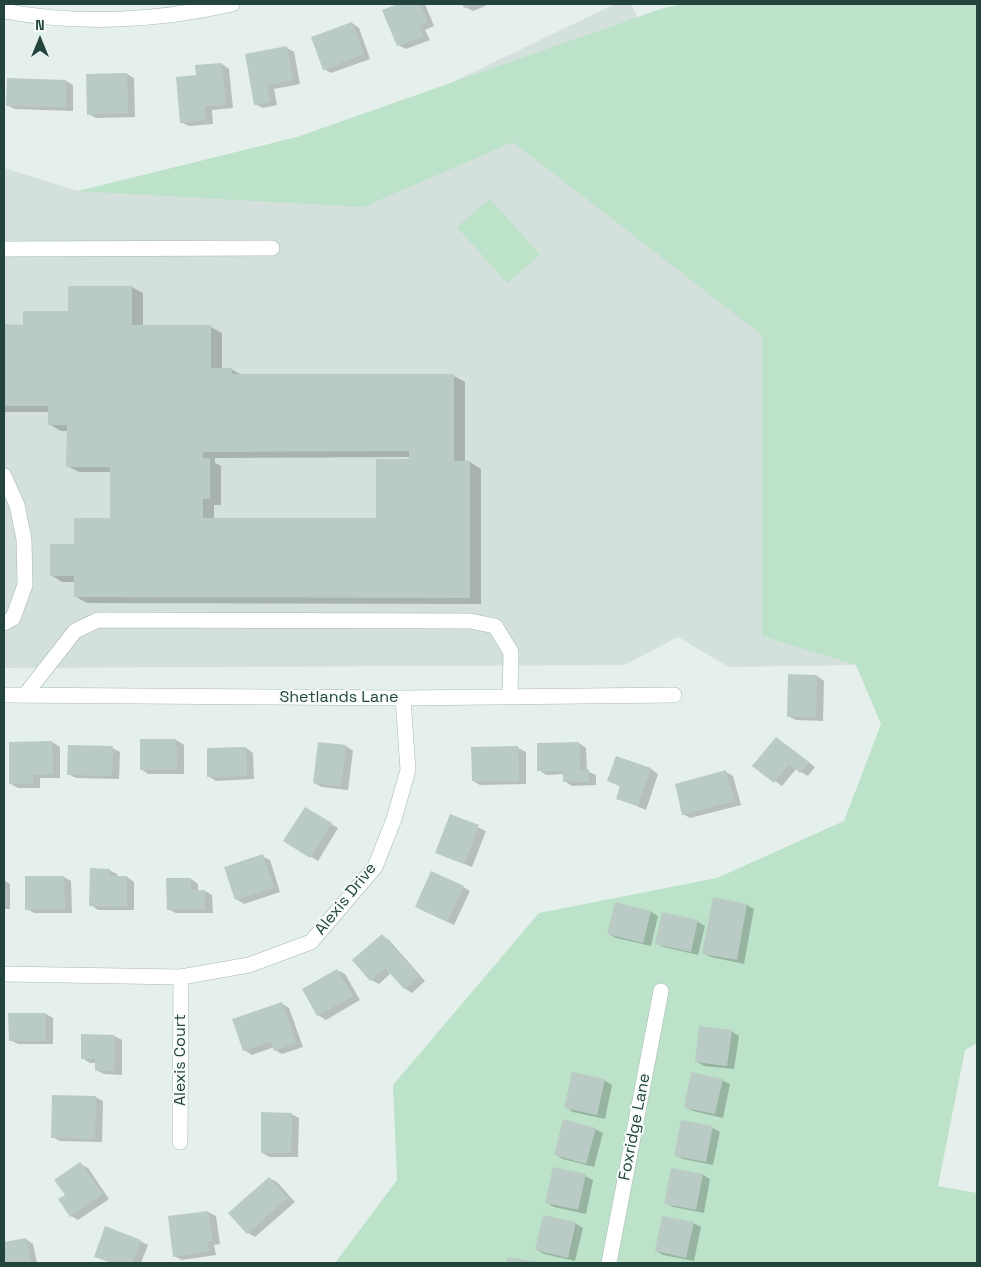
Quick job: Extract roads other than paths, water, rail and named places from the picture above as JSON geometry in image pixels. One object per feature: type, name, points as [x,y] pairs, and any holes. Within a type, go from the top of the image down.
[{"type":"street","points":[[4,11],[72,20],[116,19],[195,11],[232,4]]},
{"type":"street","points":[[4,249],[272,248]]},
{"type":"street","points":[[4,476],[17,504],[24,539],[25,585],[13,618],[4,623]]},
{"type":"street","points":[[26,695],[75,631],[98,620],[470,621],[496,626],[511,652],[510,696]]},
{"type":"street","name":"Shetlands Lane","points":[[4,695],[403,698],[674,695]]},
{"type":"street","name":"Alexis Drive","points":[[4,974],[181,978],[249,965],[311,942],[375,867],[394,819],[408,770],[403,698]]},
{"type":"street","name":"Alexis Court","points":[[180,1142],[181,978]]},
{"type":"street","name":"Foxridge Lane","points":[[609,1263],[661,991]]}]
